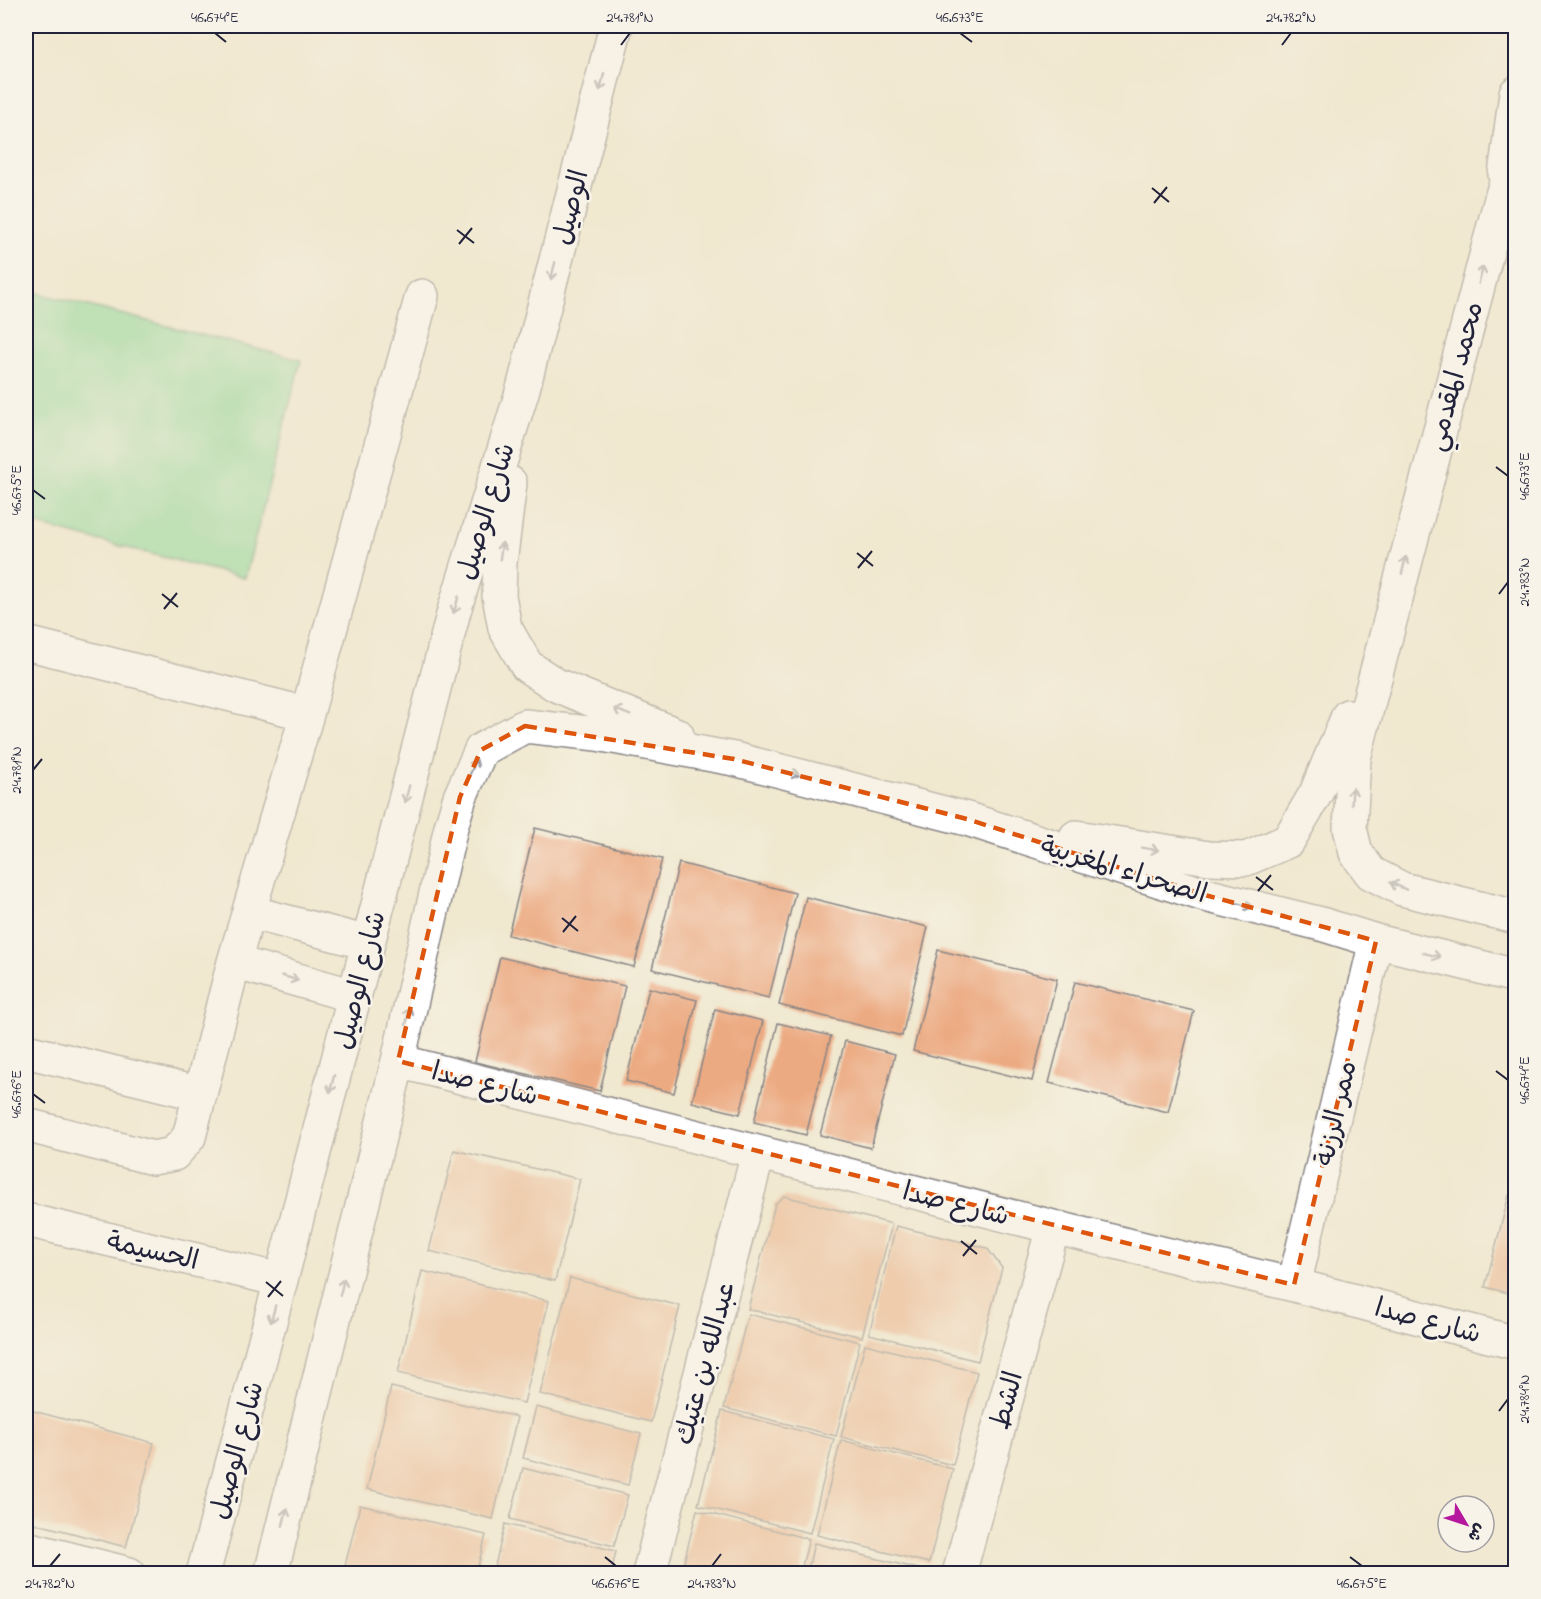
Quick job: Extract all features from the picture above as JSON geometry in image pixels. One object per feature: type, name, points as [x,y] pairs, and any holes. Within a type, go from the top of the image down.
[{"type":"street","name":"الوصيل","points":[[523,389],[616,26]]},
{"type":"street","points":[[1502,195],[1515,93]]},
{"type":"street","name":"محمد المقدمي","points":[[1515,152],[1354,758],[1350,828],[1356,853],[1371,873],[1402,889],[1515,917]]},
{"type":"street","points":[[26,1125],[153,1158],[174,1154],[189,1137],[234,962],[307,714],[422,296]]},
{"type":"street","points":[[523,389],[500,562],[499,596],[505,628],[527,666],[556,685],[734,759]]},
{"type":"street","name":"شارع الوصيل","points":[[203,1574],[454,611],[523,389]]},
{"type":"street","name":"محمد المقدمي","points":[[968,819],[1209,858],[1246,859],[1288,842],[1316,793],[1395,601]]},
{"type":"street","points":[[26,643],[307,714]]},
{"type":"street","name":"شارع الوصيل","points":[[271,1574],[398,1060],[451,826],[460,797],[481,750],[525,726],[597,734],[734,759]]},
{"type":"street","name":"الصحراء المغربية","points":[[734,759],[968,819],[1205,895],[1515,976]]},
{"type":"street","points":[[249,912],[368,943]]},
{"type":"street","name":"ممر الرزنة","points":[[1294,1285],[1376,941]]},
{"type":"street","points":[[234,962],[354,996]]},
{"type":"street","points":[[26,1051],[200,1094]]},
{"type":"street","name":"شارع صدا","points":[[398,1060],[1053,1227],[1294,1285],[1515,1343]]},
{"type":"street","name":"عبدالله بن عتيك","points":[[650,1574],[759,1153]]},
{"type":"street","name":"الحسيمة","points":[[26,1220],[281,1280]]},
{"type":"street","name":"الشط","points":[[958,1574],[1053,1227]]},
{"type":"street","points":[[26,1548],[129,1574]]},
{"type":"highlighted area","points":[[525,726],[734,759],[967,819],[1205,895],[1376,941],[1294,1285],[398,1061],[460,797],[481,750]]},
{"type":"green space","points":[[26,290],[301,360],[245,578],[26,522]]},
{"type":"building","points":[[535,828],[662,859],[634,967],[508,935]]},
{"type":"building","points":[[679,863],[795,893],[769,998],[652,969]]},
{"type":"building","points":[[806,897],[928,927],[902,1036],[779,1005]]},
{"type":"building","points":[[938,950],[1057,979],[1032,1081],[913,1051]]},
{"type":"building","points":[[500,957],[625,986],[600,1091],[475,1062]]},
{"type":"building","points":[[1075,982],[1194,1011],[1168,1112],[1049,1083]]},
{"type":"building","points":[[649,988],[697,1000],[674,1093],[626,1081]]},
{"type":"building","points":[[715,1009],[763,1021],[740,1114],[692,1102]]},
{"type":"building","points":[[778,1023],[831,1036],[806,1135],[754,1122]]},
{"type":"building","points":[[845,1041],[895,1054],[871,1148],[820,1135]]},
{"type":"building","points":[[454,1150],[580,1179],[555,1281],[429,1251]]},
{"type":"building","points":[[1509,1195],[1516,1197],[1516,1295],[1485,1287]]},
{"type":"building","points":[[784,1196],[892,1224],[862,1337],[748,1309],[775,1204]]},
{"type":"building","points":[[896,1226],[987,1248],[1002,1268],[978,1361],[869,1334]]},
{"type":"building","points":[[422,1271],[549,1301],[524,1403],[398,1373]]},
{"type":"building","points":[[570,1278],[680,1306],[651,1422],[540,1394]]},
{"type":"building","points":[[748,1314],[860,1342],[836,1436],[724,1408]]},
{"type":"building","points":[[865,1344],[977,1372],[953,1465],[841,1437]]},
{"type":"building","points":[[391,1387],[517,1417],[493,1519],[367,1489]]},
{"type":"building","points":[[536,1407],[641,1434],[628,1485],[523,1458]]},
{"type":"building","points":[[26,1409],[154,1443],[126,1547],[26,1521]]},
{"type":"building","points":[[722,1411],[834,1439],[810,1533],[698,1505]]},
{"type":"building","points":[[841,1440],[953,1469],[929,1563],[817,1535]]},
{"type":"building","points":[[523,1468],[628,1495],[614,1546],[510,1519]]},
{"type":"building","points":[[360,1505],[486,1535],[476,1574],[343,1574]]},
{"type":"building","points":[[697,1510],[809,1539],[800,1574],[681,1574]]},
{"type":"building","points":[[505,1524],[616,1551],[611,1574],[493,1574]]},
{"type":"building","points":[[814,1543],[927,1571],[926,1574],[807,1574]]}]
